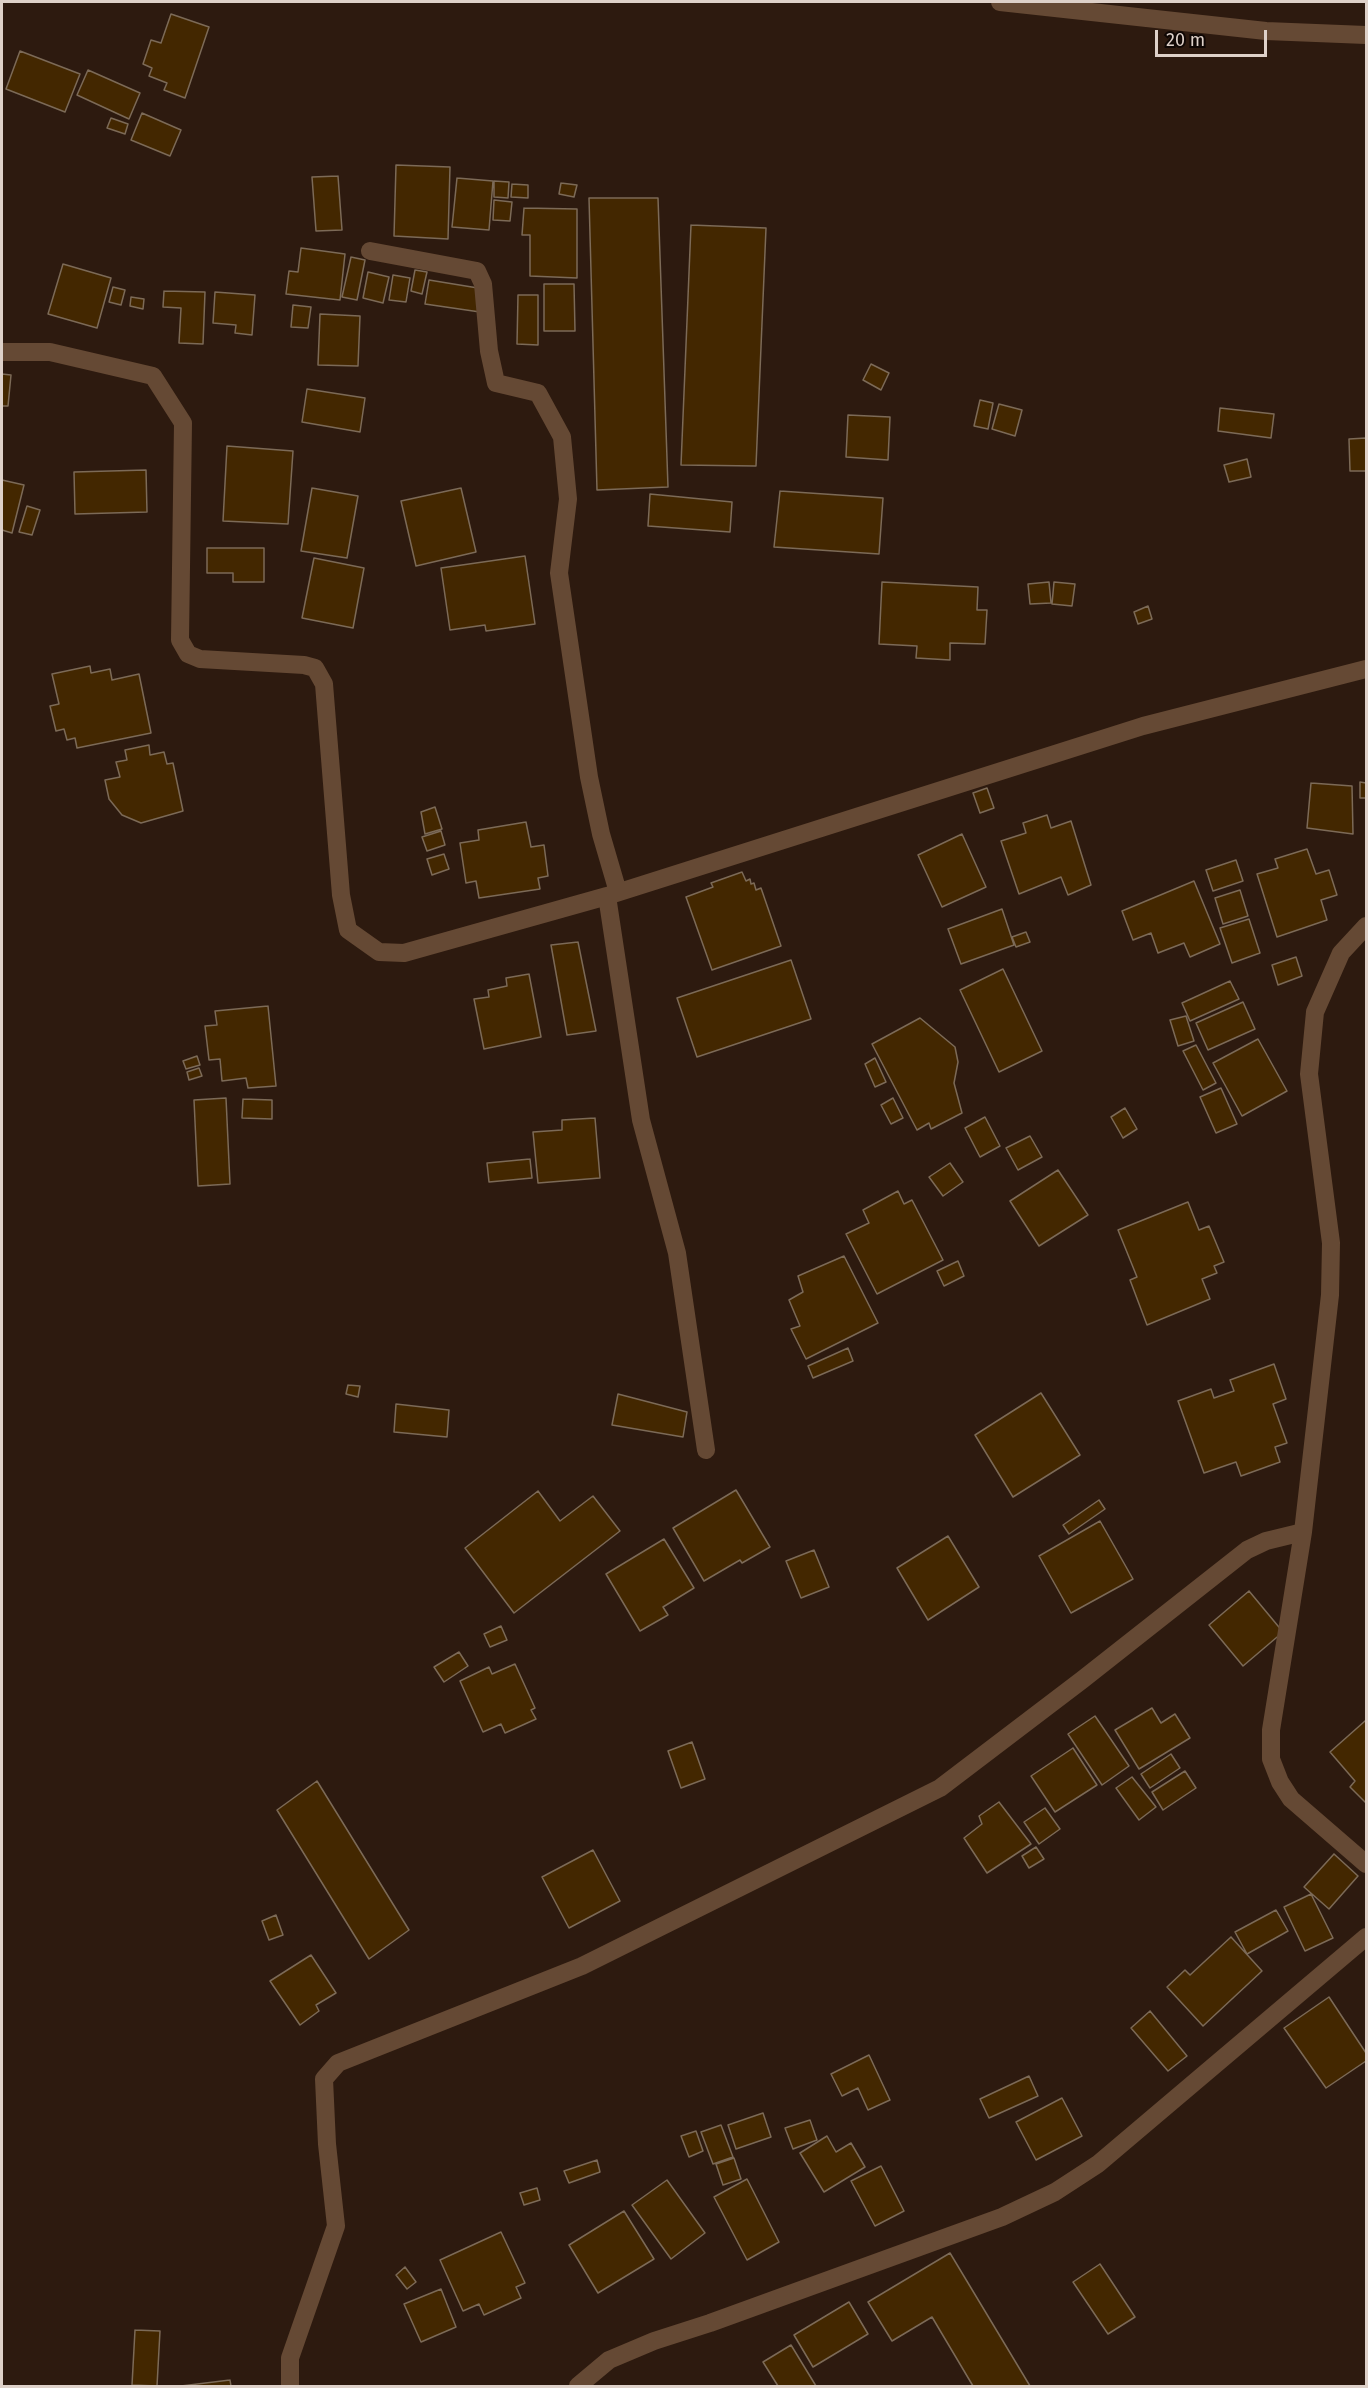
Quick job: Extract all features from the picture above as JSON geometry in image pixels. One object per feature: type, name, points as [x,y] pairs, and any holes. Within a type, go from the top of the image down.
[{"type":"street","points":[[1000,2],[1266,31],[1366,35]]},
{"type":"street","points":[[370,251],[477,271],[483,284],[489,351],[496,383],[538,393],[562,437],[568,499],[559,573],[589,777],[612,894],[641,1120],[677,1253],[706,1450]]},
{"type":"street","points":[[2,352],[50,352],[153,376],[183,423],[180,640],[188,654],[200,659],[304,665],[315,668],[324,684],[341,895],[348,930],[379,952],[404,953],[612,894],[1143,726],[1366,669]]},
{"type":"street","points":[[1366,926],[1341,953],[1315,1012],[1310,1074],[1331,1243],[1330,1295],[1303,1532],[1271,1730],[1271,1759],[1280,1782],[1291,1799],[1366,1864]]},
{"type":"street","points":[[290,2386],[290,2358],[336,2226],[327,2144],[324,2079],[338,2063],[582,1966],[940,1788],[1247,1550],[1266,1541],[1303,1532]]},
{"type":"street","points":[[578,2386],[609,2360],[645,2345],[1002,2217],[1055,2192],[1098,2164],[1366,1937]]},
{"type":"building","points":[[171,14],[209,27],[185,98],[164,90],[167,83],[149,76],[152,68],[143,64],[151,40],[161,43]]},
{"type":"building","points":[[20,51],[80,74],[65,112],[6,89]]},
{"type":"building","points":[[88,70],[140,93],[129,119],[77,95]]},
{"type":"building","points":[[142,113],[181,130],[170,156],[131,140]]},
{"type":"building","points":[[111,118],[128,124],[125,134],[107,128]]},
{"type":"building","points":[[396,165],[450,167],[448,239],[394,236]]},
{"type":"building","points":[[338,176],[342,230],[316,231],[312,177]]},
{"type":"building","points":[[457,178],[493,181],[489,230],[452,227]]},
{"type":"building","points":[[494,181],[509,182],[508,198],[494,197]]},
{"type":"building","points":[[561,183],[577,185],[574,197],[559,194]]},
{"type":"building","points":[[512,184],[528,185],[528,198],[511,197]]},
{"type":"building","points":[[589,198],[658,198],[668,487],[597,490]]},
{"type":"building","points":[[494,200],[512,202],[510,221],[493,220]]},
{"type":"building","points":[[524,208],[577,209],[577,278],[530,276],[530,235],[522,235]]},
{"type":"building","points":[[691,225],[766,228],[756,466],[681,465]]},
{"type":"building","points":[[301,248],[345,254],[340,300],[286,294],[289,271],[298,272]]},
{"type":"building","points":[[351,257],[365,260],[357,300],[342,297]]},
{"type":"building","points":[[63,264],[111,278],[97,328],[48,314]]},
{"type":"building","points":[[415,270],[427,272],[422,294],[411,291]]},
{"type":"building","points":[[368,272],[389,277],[383,303],[363,298]]},
{"type":"building","points":[[393,275],[410,278],[406,302],[389,300]]},
{"type":"building","points":[[429,280],[484,289],[480,312],[425,304]]},
{"type":"building","points":[[544,284],[574,284],[575,331],[544,331]]},
{"type":"building","points":[[113,287],[125,290],[121,305],[109,302]]},
{"type":"building","points":[[164,291],[205,292],[203,344],[179,343],[181,308],[163,307]]},
{"type":"building","points":[[215,292],[255,295],[252,335],[235,333],[236,325],[213,323]]},
{"type":"building","points":[[518,295],[538,295],[538,345],[517,344]]},
{"type":"building","points":[[131,297],[144,299],[143,309],[130,306]]},
{"type":"building","points":[[293,305],[311,307],[308,328],[291,327]]},
{"type":"building","points":[[320,314],[360,316],[358,366],[318,365]]},
{"type":"building","points":[[871,364],[889,373],[881,390],[863,380]]},
{"type":"building","points":[[2,374],[11,375],[8,406],[2,406]]},
{"type":"building","points":[[307,389],[365,398],[360,432],[302,422]]},
{"type":"building","points":[[980,400],[993,403],[988,429],[974,426]]},
{"type":"building","points":[[999,404],[1022,410],[1015,436],[992,429]]},
{"type":"building","points":[[1220,408],[1274,414],[1271,438],[1218,431]]},
{"type":"building","points":[[848,415],[890,417],[888,460],[846,457]]},
{"type":"building","points":[[1366,438],[1366,471],[1350,471],[1349,439]]},
{"type":"building","points":[[227,446],[293,451],[288,524],[223,521]]},
{"type":"building","points":[[1247,459],[1251,477],[1229,482],[1224,465]]},
{"type":"building","points":[[146,470],[147,512],[75,514],[74,472]]},
{"type":"building","points":[[2,480],[24,485],[12,533],[2,530]]},
{"type":"building","points":[[312,488],[358,496],[347,558],[301,551]]},
{"type":"building","points":[[461,488],[476,552],[416,566],[401,501]]},
{"type":"building","points":[[780,491],[883,498],[879,554],[774,547]]},
{"type":"building","points":[[650,494],[732,502],[730,532],[648,526]]},
{"type":"building","points":[[27,506],[40,510],[32,535],[19,532]]},
{"type":"building","points":[[207,548],[264,548],[264,582],[233,582],[233,573],[207,573]]},
{"type":"building","points":[[525,556],[535,624],[486,631],[485,625],[450,630],[441,568]]},
{"type":"building","points":[[314,558],[364,568],[353,628],[302,618]]},
{"type":"building","points":[[882,582],[978,587],[977,610],[987,610],[985,644],[950,643],[950,660],[916,658],[917,646],[879,644]]},
{"type":"building","points":[[1049,582],[1051,603],[1030,604],[1028,584]]},
{"type":"building","points":[[1054,582],[1075,584],[1072,606],[1052,604]]},
{"type":"building","points":[[1148,606],[1152,619],[1138,624],[1134,612]]},
{"type":"building","points":[[90,666],[91,673],[110,669],[112,680],[139,674],[151,733],[77,748],[75,738],[67,740],[64,729],[56,731],[50,706],[59,704],[52,674]]},
{"type":"building","points":[[149,745],[150,755],[164,752],[167,764],[173,763],[183,811],[141,823],[122,815],[109,799],[105,780],[120,777],[116,762],[127,760],[125,750]]},
{"type":"building","points":[[1360,782],[1366,783],[1366,798],[1360,798]]},
{"type":"building","points":[[1311,783],[1352,786],[1353,834],[1307,828]]},
{"type":"building","points":[[987,788],[994,808],[980,813],[973,793]]},
{"type":"building","points":[[435,807],[442,829],[425,834],[421,812]]},
{"type":"building","points":[[1047,815],[1051,828],[1071,821],[1091,885],[1068,895],[1061,877],[1019,894],[1001,841],[1026,833],[1023,823]]},
{"type":"building","points":[[526,822],[531,847],[544,845],[548,876],[538,878],[540,889],[479,898],[476,881],[466,883],[460,843],[479,840],[478,830]]},
{"type":"building","points":[[441,831],[445,845],[427,851],[422,837]]},
{"type":"building","points":[[962,834],[986,887],[942,907],[918,855]]},
{"type":"building","points":[[1307,849],[1316,874],[1329,870],[1337,895],[1321,900],[1327,920],[1277,937],[1257,874],[1278,868],[1275,859]]},
{"type":"building","points":[[444,854],[449,869],[432,875],[427,859]]},
{"type":"building","points":[[1236,860],[1243,881],[1213,891],[1206,870]]},
{"type":"building","points":[[742,872],[746,881],[750,879],[751,884],[754,883],[756,890],[761,888],[781,946],[712,970],[686,897],[713,887],[711,883]]},
{"type":"building","points":[[1194,881],[1220,944],[1190,957],[1184,943],[1158,953],[1151,933],[1133,940],[1122,911]]},
{"type":"building","points":[[1240,890],[1248,916],[1223,924],[1215,898]]},
{"type":"building","points":[[1002,909],[1014,945],[961,964],[948,929]]},
{"type":"building","points":[[1249,919],[1260,953],[1232,963],[1220,928]]},
{"type":"building","points":[[1026,932],[1030,942],[1016,947],[1012,937]]},
{"type":"building","points":[[578,942],[596,1031],[567,1035],[551,945]]},
{"type":"building","points":[[1296,957],[1302,976],[1278,985],[1272,965]]},
{"type":"building","points":[[791,960],[811,1019],[697,1057],[677,998]]},
{"type":"building","points":[[1003,969],[1042,1051],[999,1072],[960,990]]},
{"type":"building","points":[[529,974],[541,1037],[484,1049],[474,999],[489,997],[488,990],[507,986],[506,978]]},
{"type":"building","points":[[1230,981],[1239,999],[1190,1021],[1182,1003]]},
{"type":"building","points":[[1243,1002],[1255,1029],[1208,1050],[1196,1023]]},
{"type":"building","points":[[268,1006],[276,1086],[248,1088],[246,1078],[222,1081],[220,1059],[209,1060],[205,1026],[217,1025],[215,1011]]},
{"type":"building","points":[[1186,1016],[1194,1041],[1178,1046],[1170,1020]]},
{"type":"building","points":[[920,1018],[955,1047],[958,1062],[954,1083],[962,1113],[931,1129],[929,1123],[917,1130],[872,1044]]},
{"type":"building","points":[[1258,1039],[1287,1091],[1242,1116],[1213,1063]]},
{"type":"building","points":[[1196,1045],[1216,1083],[1203,1090],[1183,1051]]},
{"type":"building","points":[[197,1056],[200,1065],[186,1069],[183,1061]]},
{"type":"building","points":[[875,1058],[886,1082],[875,1087],[865,1064]]},
{"type":"building","points":[[199,1068],[202,1076],[189,1080],[187,1072]]},
{"type":"building","points":[[1221,1088],[1237,1124],[1216,1133],[1200,1097]]},
{"type":"building","points":[[226,1098],[230,1184],[198,1186],[194,1100]]},
{"type":"building","points":[[893,1098],[903,1118],[891,1124],[881,1105]]},
{"type":"building","points":[[243,1099],[272,1100],[272,1119],[242,1118]]},
{"type":"building","points":[[1125,1108],[1137,1129],[1123,1138],[1111,1117]]},
{"type":"building","points":[[985,1117],[1000,1146],[980,1157],[965,1128]]},
{"type":"building","points":[[595,1118],[600,1178],[538,1183],[533,1132],[562,1130],[562,1120]]},
{"type":"building","points":[[1030,1136],[1042,1157],[1018,1170],[1006,1148]]},
{"type":"building","points":[[530,1159],[532,1178],[489,1182],[487,1163]]},
{"type":"building","points":[[950,1163],[963,1182],[943,1196],[929,1177]]},
{"type":"building","points":[[1058,1170],[1088,1215],[1039,1246],[1010,1201]]},
{"type":"building","points":[[898,1191],[904,1204],[912,1200],[943,1260],[877,1294],[846,1234],[869,1223],[863,1210]]},
{"type":"building","points":[[1188,1202],[1199,1230],[1209,1226],[1224,1262],[1214,1266],[1217,1273],[1202,1279],[1210,1299],[1147,1325],[1130,1280],[1137,1277],[1118,1230]]},
{"type":"building","points":[[844,1256],[878,1323],[806,1359],[791,1329],[800,1326],[789,1300],[803,1292],[798,1276]]},
{"type":"building","points":[[958,1261],[964,1276],[944,1286],[937,1271]]},
{"type":"building","points":[[848,1348],[853,1361],[813,1378],[808,1366]]},
{"type":"building","points":[[1274,1364],[1286,1399],[1273,1404],[1287,1443],[1275,1447],[1280,1462],[1241,1476],[1236,1462],[1204,1473],[1178,1401],[1211,1389],[1214,1398],[1234,1391],[1230,1380]]},
{"type":"building","points":[[348,1385],[360,1386],[358,1397],[346,1394]]},
{"type":"building","points":[[1041,1393],[1080,1455],[1013,1497],[975,1435]]},
{"type":"building","points":[[618,1394],[687,1412],[683,1437],[612,1425]]},
{"type":"building","points":[[396,1404],[449,1410],[447,1437],[394,1432]]},
{"type":"building","points":[[736,1490],[770,1547],[742,1563],[740,1560],[704,1581],[673,1528]]},
{"type":"building","points":[[538,1491],[560,1521],[593,1496],[620,1531],[514,1613],[465,1548]]},
{"type":"building","points":[[1099,1500],[1105,1509],[1069,1534],[1063,1525]]},
{"type":"building","points":[[1100,1521],[1133,1579],[1071,1613],[1039,1556]]},
{"type":"building","points":[[948,1536],[979,1587],[928,1620],[897,1568]]},
{"type":"building","points":[[664,1539],[694,1588],[663,1607],[668,1615],[640,1631],[606,1574]]},
{"type":"building","points":[[814,1550],[829,1587],[801,1598],[786,1561]]},
{"type":"building","points":[[1249,1591],[1283,1632],[1243,1666],[1209,1625]]},
{"type":"building","points":[[501,1626],[507,1640],[490,1647],[484,1634]]},
{"type":"building","points":[[459,1652],[468,1666],[444,1682],[434,1667]]},
{"type":"building","points":[[515,1664],[535,1708],[531,1710],[536,1719],[505,1733],[501,1724],[483,1732],[460,1681],[489,1667],[492,1674]]},
{"type":"building","points":[[1152,1708],[1161,1723],[1175,1714],[1190,1738],[1139,1769],[1115,1730]]},
{"type":"building","points":[[1095,1716],[1129,1766],[1102,1785],[1068,1734]]},
{"type":"building","points":[[1365,1721],[1366,1803],[1350,1787],[1355,1781],[1330,1752]]},
{"type":"building","points":[[692,1742],[705,1779],[681,1788],[668,1751]]},
{"type":"building","points":[[1073,1748],[1097,1785],[1055,1812],[1031,1776]]},
{"type":"building","points":[[1171,1754],[1180,1768],[1150,1788],[1141,1774]]},
{"type":"building","points":[[1185,1771],[1196,1788],[1163,1810],[1152,1792]]},
{"type":"building","points":[[1132,1777],[1156,1807],[1139,1820],[1116,1788]]},
{"type":"building","points":[[317,1781],[409,1930],[369,1959],[277,1810]]},
{"type":"building","points":[[999,1802],[1031,1844],[987,1873],[964,1838],[982,1824],[979,1816]]},
{"type":"building","points":[[1045,1808],[1060,1829],[1039,1844],[1024,1822]]},
{"type":"building","points":[[1036,1847],[1044,1859],[1029,1868],[1022,1856]]},
{"type":"building","points":[[593,1850],[620,1901],[569,1928],[542,1877]]},
{"type":"building","points":[[1334,1854],[1358,1876],[1329,1909],[1304,1887]]},
{"type":"building","points":[[1311,1894],[1333,1938],[1305,1951],[1284,1907]]},
{"type":"building","points":[[1276,1910],[1288,1931],[1247,1954],[1235,1932]]},
{"type":"building","points":[[276,1915],[283,1935],[269,1940],[262,1921]]},
{"type":"building","points":[[1231,1937],[1262,1971],[1203,2026],[1167,1987],[1185,1970],[1190,1975]]},
{"type":"building","points":[[311,1955],[336,1993],[316,2005],[319,2011],[300,2025],[270,1981]]},
{"type":"building","points":[[1329,1997],[1366,2053],[1366,2061],[1326,2088],[1284,2028]]},
{"type":"building","points":[[1150,2011],[1187,2056],[1168,2071],[1131,2028]]},
{"type":"building","points":[[869,2055],[890,2100],[868,2110],[858,2088],[842,2096],[831,2074]]},
{"type":"building","points":[[1029,2076],[1038,2096],[989,2118],[980,2099]]},
{"type":"building","points":[[1062,2098],[1082,2136],[1036,2160],[1016,2122]]},
{"type":"building","points":[[763,2113],[771,2137],[736,2149],[728,2125]]},
{"type":"building","points":[[810,2120],[817,2140],[793,2149],[785,2128]]},
{"type":"building","points":[[721,2125],[733,2157],[713,2164],[701,2132]]},
{"type":"building","points":[[696,2131],[703,2151],[689,2157],[681,2136]]},
{"type":"building","points":[[827,2136],[836,2152],[851,2143],[865,2167],[824,2192],[800,2153]]},
{"type":"building","points":[[734,2158],[741,2179],[723,2185],[716,2164]]},
{"type":"building","points":[[597,2160],[600,2172],[569,2183],[564,2171]]},
{"type":"building","points":[[881,2166],[904,2211],[875,2226],[851,2181]]},
{"type":"building","points":[[747,2179],[779,2242],[747,2260],[714,2197]]},
{"type":"building","points":[[667,2180],[705,2233],[671,2259],[632,2205]]},
{"type":"building","points":[[537,2188],[540,2200],[524,2205],[520,2193]]},
{"type":"building","points":[[624,2211],[654,2259],[598,2293],[569,2245]]},
{"type":"building","points":[[501,2232],[525,2283],[516,2287],[521,2298],[484,2315],[479,2304],[463,2311],[440,2260]]},
{"type":"building","points":[[950,2253],[1030,2386],[973,2386],[932,2317],[892,2341],[868,2302]]},
{"type":"building","points":[[1100,2264],[1135,2317],[1108,2334],[1073,2282]]},
{"type":"building","points":[[405,2267],[416,2282],[407,2289],[396,2275]]},
{"type":"building","points":[[441,2289],[456,2327],[421,2342],[404,2304]]},
{"type":"building","points":[[849,2302],[868,2334],[813,2367],[794,2335]]},
{"type":"building","points":[[135,2330],[160,2331],[157,2386],[132,2385]]},
{"type":"building","points":[[791,2345],[816,2386],[778,2386],[763,2362]]},
{"type":"building","points":[[230,2380],[231,2386],[181,2386]]}]
